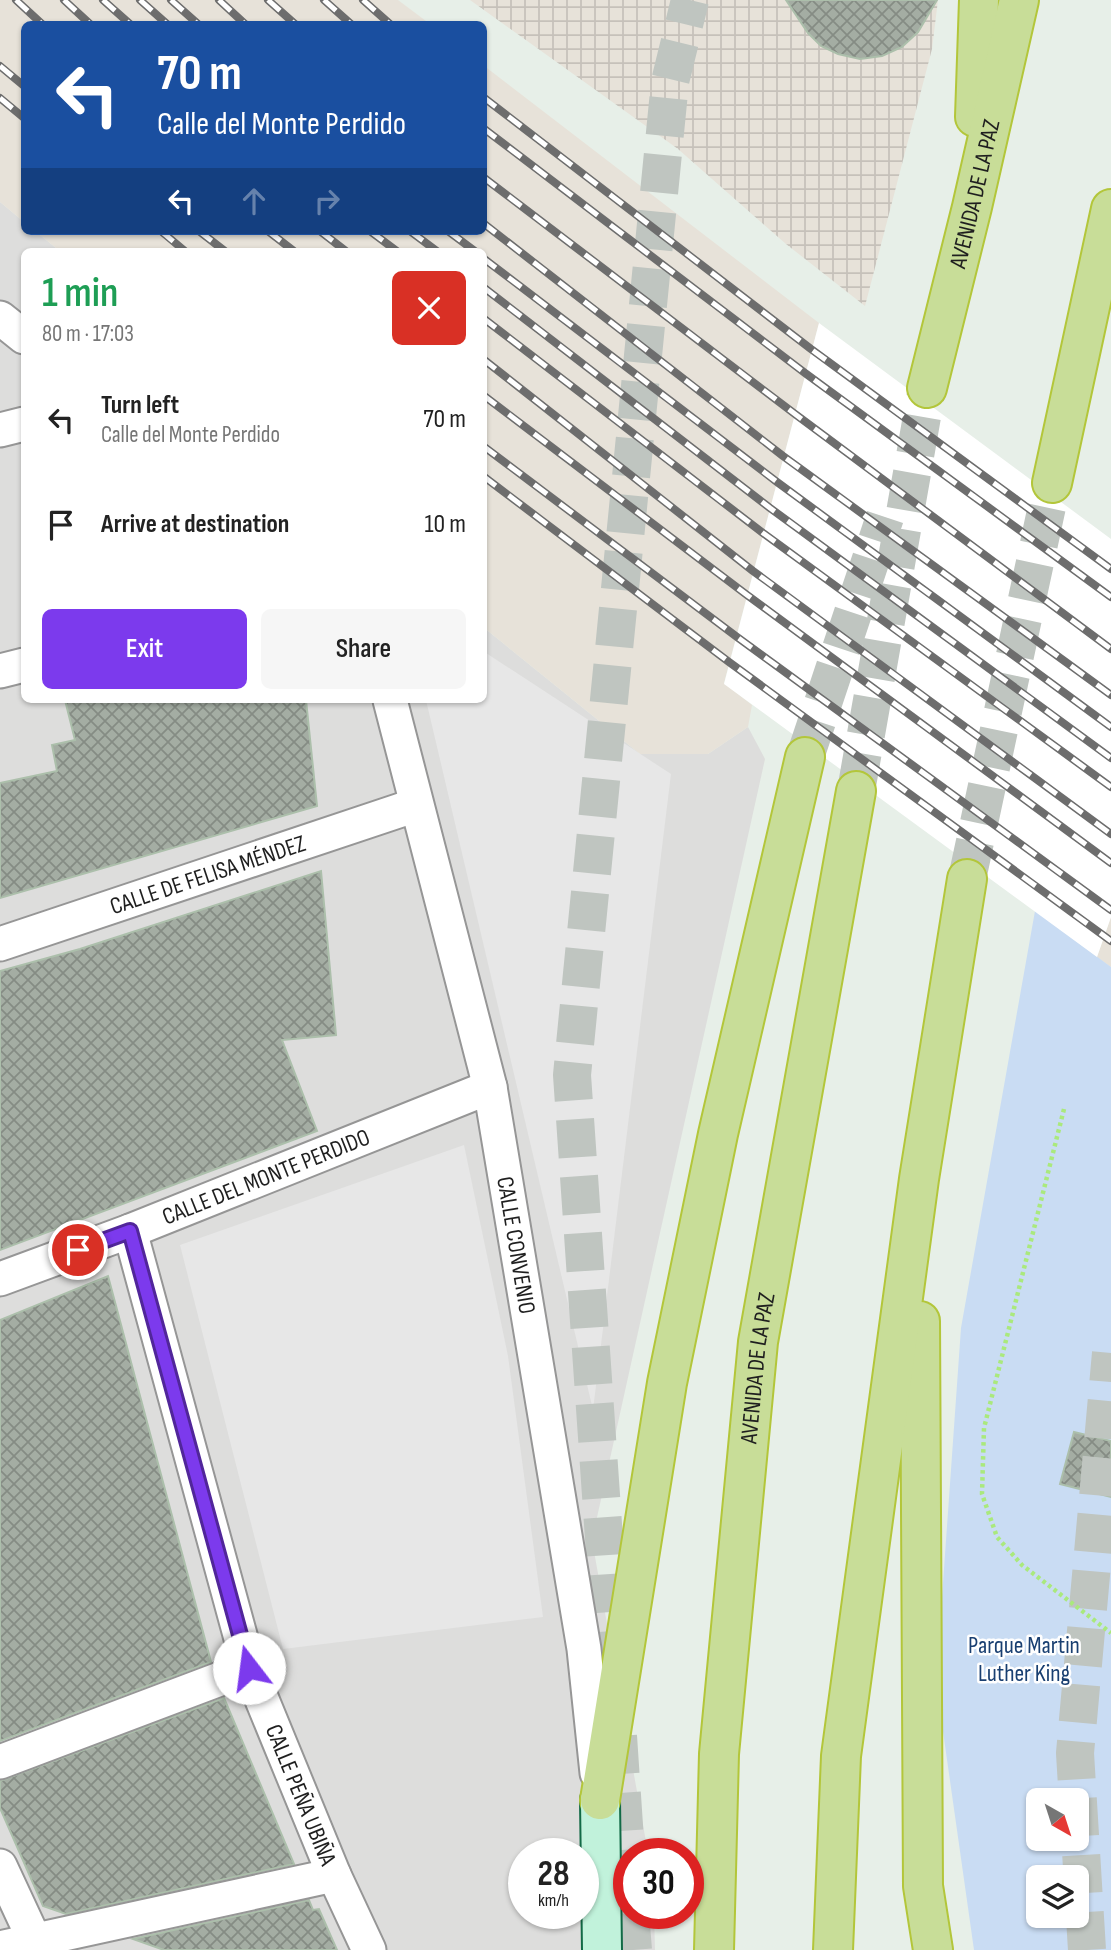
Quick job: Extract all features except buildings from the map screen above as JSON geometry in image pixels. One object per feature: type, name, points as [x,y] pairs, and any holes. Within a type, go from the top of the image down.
[{"type":"highway","points":[[972,207],[979,0]]},
{"type":"highway","name":"AVENIDA DE LA PAZ","points":[[927,388],[1019,0]]},
{"type":"highway","points":[[1052,483],[1111,209]]},
{"type":"highway","points":[[600,1800],[667,1383],[718,1134],[805,757]]},
{"type":"highway","name":"AVENIDA DE LA PAZ","points":[[714,1950],[719,1754],[758,1342],[856,791]]},
{"type":"highway","points":[[834,1950],[841,1756],[919,1179],[967,879]]},
{"type":"highway","points":[[919,1179],[923,1886],[933,1950]]},
{"type":"main road","points":[[600,1800],[602,1950]]},
{"type":"street","points":[[0,317],[21,334]]},
{"type":"street","points":[[0,430],[21,425]]},
{"type":"street","points":[[0,671],[21,666]]},
{"type":"street","name":"CALLE CONVENIO","points":[[391,703],[491,1087],[584,1649],[600,1800]]},
{"type":"street","name":"CALLE DE FELISA MÉNDEZ","points":[[0,944],[416,805]]},
{"type":"street","name":"CALLE DEL MONTE PERDIDO","points":[[0,1279],[130,1231],[491,1087]]},
{"type":"street","name":"CALLE PEÑA UBIÑA","points":[[130,1231],[249,1668],[334,1875],[369,1950]]},
{"type":"street","points":[[0,1762],[249,1668]]},
{"type":"street","points":[[0,1866],[36,1945]]},
{"type":"street","points":[[0,1948],[36,1945],[334,1875]]},
{"type":"path","points":[[1065,1108],[984,1428],[982,1494],[997,1537],[1022,1565],[1111,1633]]},
{"type":"shaded area","points":[[0,0],[398,0],[426,21],[21,21],[21,220],[0,202]]},
{"type":"shaded area","points":[[470,0],[938,0],[932,49],[865,306],[786,244],[678,149]]},
{"type":"shaded area","points":[[487,68],[819,323],[724,683],[752,705],[748,727],[708,754],[640,754],[487,630],[487,248],[56,248],[40,235],[487,235]]},
{"type":"shaded area","points":[[0,202],[21,220],[21,235],[40,235],[56,248],[21,248],[21,703],[487,703],[487,630],[640,754],[708,754],[748,727],[765,759],[592,1540],[645,1838],[613,1838],[613,1929],[654,1929],[655,1950],[0,1950]]},
{"type":"shaded area","points":[[487,654],[671,774],[593,1410],[427,703],[487,703]]},
{"type":"shaded area","points":[[1111,917],[1111,967],[1097,957]]},
{"type":"shaded area","points":[[464,1145],[508,1356],[543,1617],[283,1649],[180,1245]]},
{"type":"green space","name":"Parque Martin Luther King","points":[[1035,911],[1111,967],[1111,1950],[974,1950],[936,1682],[961,1328]]},
{"type":"pier","points":[[819,323],[1111,539],[1111,917],[1097,957],[724,684]]},
{"type":"tunnel","points":[[613,1669],[572,1075],[670,82],[690,0]]},
{"type":"tunnel","points":[[856,791],[927,388]]},
{"type":"tunnel","points":[[967,879],[1052,483]]},
{"type":"tunnel","points":[[805,757],[885,517]]},
{"type":"tunnel","points":[[1087,1950],[1075,1753],[1111,1353]]},
{"type":"tunnel","points":[[618,1736],[625,1838]]},
{"type":"tunnel","points":[[631,1929],[633,1950]]},
{"type":"railway","points":[[16,0],[39,21]]},
{"type":"railway","points":[[64,0],[87,21]]},
{"type":"railway","points":[[103,0],[127,21]]},
{"type":"railway","points":[[140,0],[164,21]]},
{"type":"railway","points":[[171,0],[195,21]]},
{"type":"railway","points":[[219,0],[242,21]]},
{"type":"railway","points":[[268,0],[292,21]]},
{"type":"railway","points":[[324,0],[348,21]]},
{"type":"railway","points":[[363,0],[387,21]]},
{"type":"railway","points":[[0,66],[21,84]]},
{"type":"railway","points":[[0,98],[21,116]]},
{"type":"railway","points":[[487,100],[811,349],[1111,569]]},
{"type":"railway","points":[[487,131],[805,373],[1111,597]]},
{"type":"railway","points":[[487,180],[1111,649]]},
{"type":"railway","points":[[487,226],[783,456],[1111,695]]},
{"type":"railway","points":[[166,235],[181,248]]},
{"type":"railway","points":[[204,235],[221,248]]},
{"type":"railway","points":[[273,235],[290,248]]},
{"type":"railway","points":[[325,235],[342,248]]},
{"type":"railway","points":[[375,235],[393,248]]},
{"type":"railway","points":[[415,235],[433,248]]},
{"type":"railway","points":[[453,235],[471,248]]},
{"type":"railway","points":[[487,261],[777,482],[1111,727]]},
{"type":"railway","points":[[487,290],[770,508],[1111,758]]},
{"type":"railway","points":[[487,321],[763,533],[1111,787]]},
{"type":"railway","points":[[487,362],[753,571],[1111,834]]},
{"type":"railway","points":[[487,398],[747,595],[1111,863]]},
{"type":"railway","points":[[487,449],[737,637],[1111,910]]},
{"type":"railway","points":[[487,479],[729,662],[1111,941]]},
{"type":"route","points":[[78,1250],[130,1231],[249,1668]]}]
